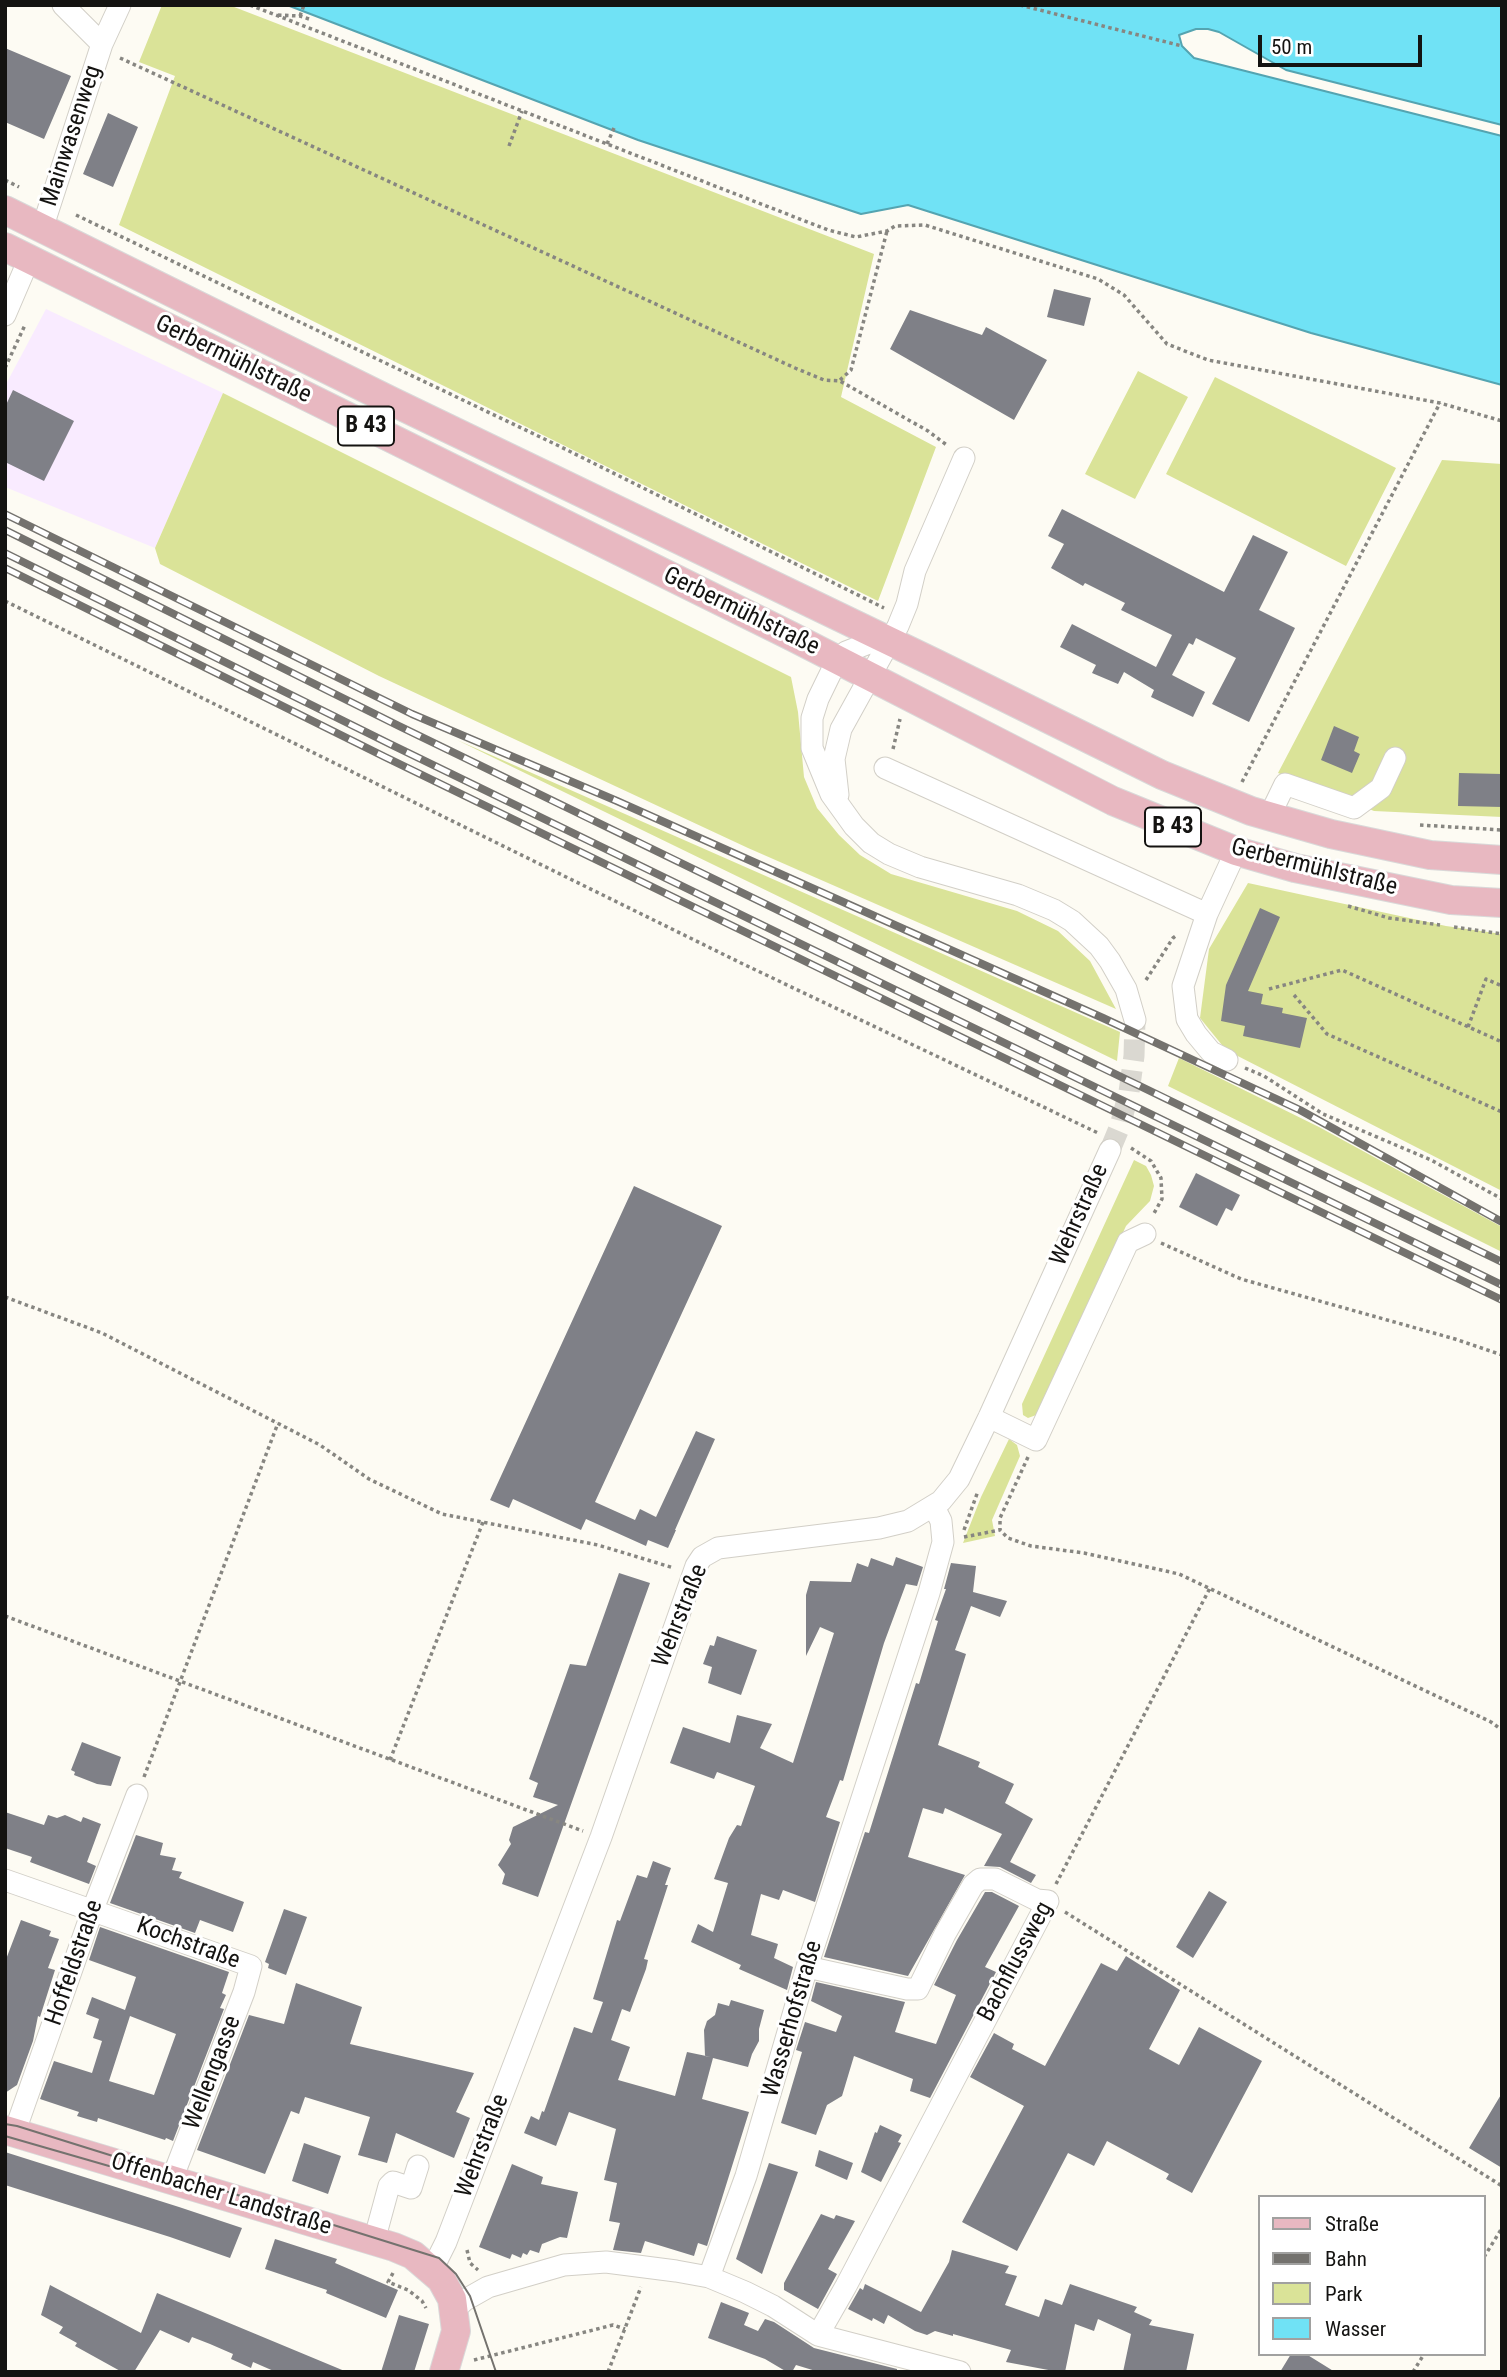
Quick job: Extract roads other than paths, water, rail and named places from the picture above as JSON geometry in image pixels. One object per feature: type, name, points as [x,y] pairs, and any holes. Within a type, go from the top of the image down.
[{"type":"main road","name":"Gerbermühlstraße","points":[[5,210],[47,216],[391,401],[896,629],[1162,775],[1269,817],[1342,836],[1430,855],[1502,860]]},
{"type":"main road","points":[[17,253],[47,216]]},
{"type":"main road","name":"Gerbermühlstraße","points":[[17,253],[838,660],[1113,801],[1236,851],[1305,870],[1451,900],[1502,903]]},
{"type":"main road","name":"Offenbacher Landstraße","points":[[10,2131],[406,2251],[432,2270]]},
{"type":"main road","points":[[432,2270],[449,2290],[454,2310],[456,2331],[444,2372]]},
{"type":"street","name":"Mainwasenweg","points":[[63,5],[102,44]]},
{"type":"street","name":"Mainwasenweg","points":[[47,216],[102,44],[120,5]]},
{"type":"street","points":[[5,315],[17,253]]},
{"type":"street","points":[[840,808],[835,783],[836,748],[841,729],[896,629],[915,571],[964,458]]},
{"type":"street","points":[[896,629],[876,641],[859,646],[838,660],[818,699],[812,718],[812,748],[817,764],[840,808],[872,843],[889,854],[920,867],[1018,895],[1054,910],[1072,921],[1111,961],[1126,989],[1135,1020]]},
{"type":"street","points":[[1269,817],[1285,784],[1354,808],[1381,788],[1395,758]]},
{"type":"street","points":[[885,768],[1208,914]]},
{"type":"street","points":[[1227,1060],[1211,1052],[1187,1018],[1184,1003],[1185,978],[1208,914],[1236,851]]},
{"type":"street","name":"Wehrstraße","points":[[432,2270],[446,2242],[601,1837],[693,1573],[702,1557],[719,1548],[879,1528],[908,1521],[934,1507],[948,1494],[959,1479],[989,1417],[1114,1144]]},
{"type":"street","points":[[989,1417],[1036,1440],[1128,1242],[1145,1234]]},
{"type":"street","name":"Wasserhofstraße","points":[[709,2277],[746,2176],[807,1967],[939,1555],[943,1535],[942,1521],[934,1507]]},
{"type":"street","name":"Hoffeldstraße","points":[[10,2131],[137,1795]]},
{"type":"street","name":"Bachflussweg","points":[[807,1967],[907,1990],[918,1989],[945,1934],[973,1885],[980,1879],[995,1879],[1037,1900],[1048,1900],[818,2335]]},
{"type":"street","name":"Kochstraße","points":[[5,1880],[251,1966]]},
{"type":"street","name":"Wellengasse","points":[[172,2179],[244,1992],[251,1966]]},
{"type":"street","points":[[374,2241],[389,2186],[393,2182],[411,2188],[418,2166]]},
{"type":"street","points":[[454,2310],[465,2300],[488,2287],[564,2265],[606,2262],[709,2277],[773,2306],[818,2335],[874,2362],[960,2372]]},
{"type":"water","points":[[287,5],[1502,5],[1502,125],[1286,70],[1219,32],[1196,29],[1179,35],[1182,46],[1194,58],[1502,136],[1502,385],[1311,333],[908,205],[861,214],[638,140]]},
{"type":"tunnel","points":[[1110,1150],[1129,1092],[1135,1020]]},
{"type":"tram line","points":[[5,2124],[439,2258],[456,2274],[470,2296],[496,2372]]},
{"type":"tram line","points":[[5,2136],[109,2166]]},
{"type":"railway","points":[[5,514],[412,714],[617,801],[1103,1018],[1300,1110],[1502,1222]]},
{"type":"railway","points":[[5,530],[399,726],[1502,1262]]},
{"type":"railway","points":[[5,553],[390,744],[1502,1285]]},
{"type":"railway","points":[[5,568],[385,757],[1502,1300]]}]
